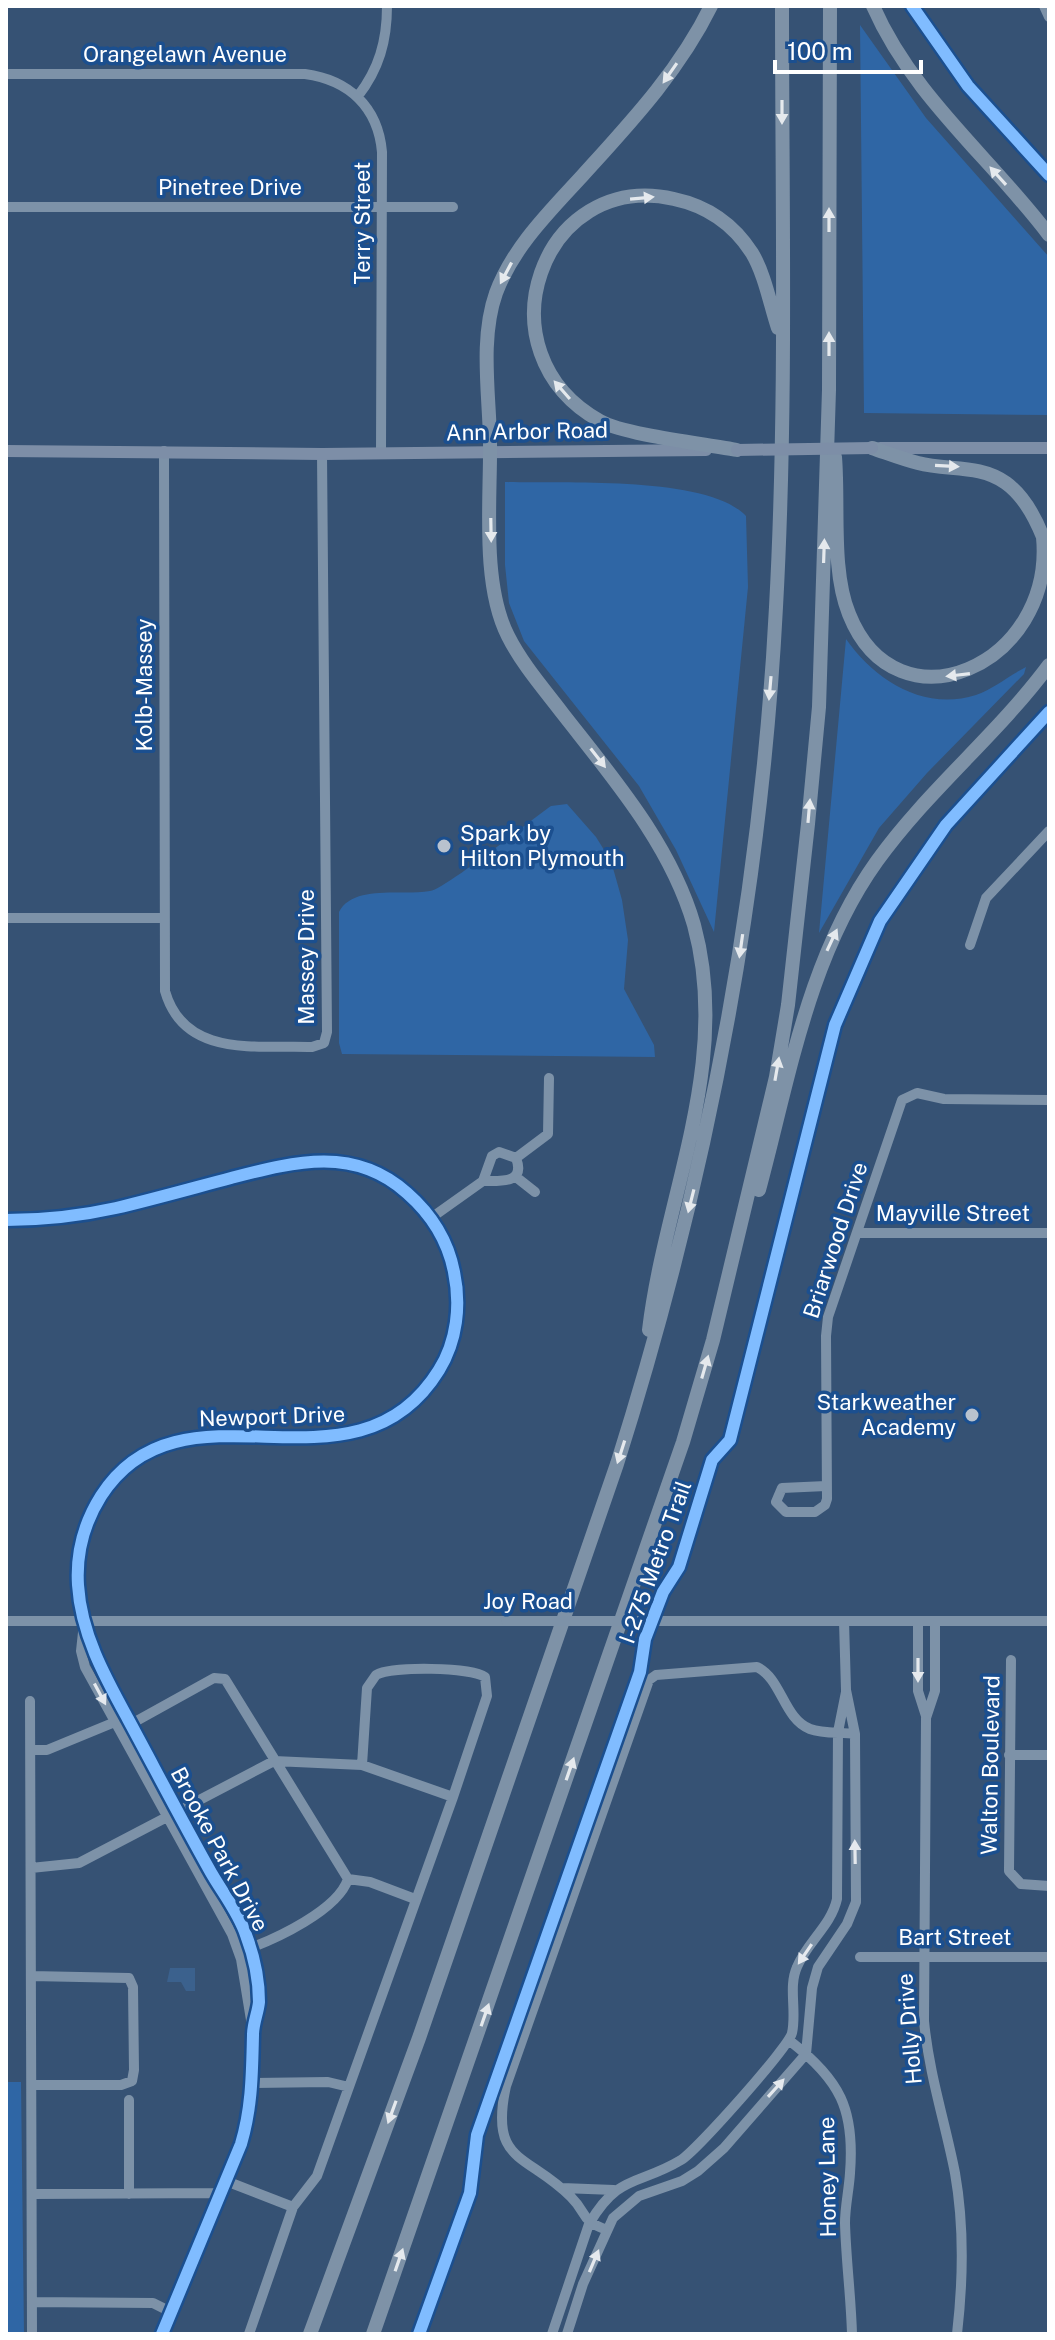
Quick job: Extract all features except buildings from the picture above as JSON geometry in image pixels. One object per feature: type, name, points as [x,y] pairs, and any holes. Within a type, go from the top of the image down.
[{"type":"highway","points":[[644,1380],[652,1308],[704,1063],[705,1002],[701,966],[694,926],[660,847],[508,636],[493,583],[489,326],[497,292],[508,269],[537,226],[657,92],[711,6]]},
{"type":"highway","points":[[310,2334],[419,2038],[644,1380],[692,1197],[735,986],[751,877],[776,610],[783,344],[782,6]]},
{"type":"highway","points":[[373,2334],[683,1442],[741,1227],[783,1034],[819,707],[829,390],[830,6]]},
{"type":"highway","points":[[873,6],[895,52],[925,95],[1049,235]]},
{"type":"highway","points":[[737,450],[603,423],[568,399],[545,367],[534,332],[534,297],[544,262],[572,226],[613,202],[647,196],[686,201],[719,218],[747,247],[758,265],[783,344]]},
{"type":"highway","points":[[829,390],[839,506],[839,582],[855,627],[884,658],[913,672],[961,676],[997,664],[1024,642],[1040,616],[1047,596],[1046,546],[1026,501],[1004,482],[980,471],[920,464],[872,448]]},
{"type":"highway","points":[[741,1227],[758,1192],[816,979],[848,907],[898,833],[1049,665]]},
{"type":"main road","name":"Ann Arbor Road","points":[[6,451],[381,454],[1049,448]]},
{"type":"street","points":[[358,96],[373,75],[383,50],[387,6]]},
{"type":"street","points":[[1044,6],[1049,17]]},
{"type":"street","name":"Orangelawn Avenue","points":[[6,74],[305,74],[335,81],[358,96]]},
{"type":"street","name":"Terry Street","points":[[358,96],[372,115],[381,137],[381,454]]},
{"type":"street","name":"Pinetree Drive","points":[[6,207],[453,207]]},
{"type":"street","name":"Kolb-Massey","points":[[164,451],[164,918]]},
{"type":"street","name":"Massey Drive","points":[[164,918],[165,991],[173,1012],[188,1031],[220,1044],[312,1047],[324,1043],[327,1032],[322,454]]},
{"type":"street","points":[[970,945],[986,898],[1049,831]]},
{"type":"street","points":[[6,918],[164,918]]},
{"type":"street","points":[[516,1158],[548,1134],[549,1078]]},
{"type":"street","name":"Briarwood Drive","points":[[826,1486],[826,1326],[898,1112],[908,1095],[1049,1100]]},
{"type":"street","points":[[431,1218],[483,1181],[496,1153],[505,1151],[516,1158],[519,1169],[516,1177],[509,1182],[483,1181]]},
{"type":"street","name":"Newport Drive","points":[[6,1220],[90,1213],[290,1162],[327,1159],[355,1165],[386,1177],[417,1202],[431,1218],[452,1262],[457,1316],[445,1361],[423,1392],[393,1418],[354,1434],[334,1437],[186,1438],[151,1450],[108,1485],[94,1507],[82,1539],[78,1586],[84,1621]]},
{"type":"street","points":[[516,1177],[535,1192]]},
{"type":"street","name":"Mayville Street","points":[[857,1233],[1049,1233]]},
{"type":"street","points":[[826,1486],[826,1502],[820,1511],[786,1512],[776,1500],[782,1488],[826,1486]]},
{"type":"street","name":"Joy Road","points":[[6,1621],[1049,1621]]},
{"type":"street","name":"Brooke Park Drive","points":[[84,1621],[81,1655],[166,1817],[224,1918],[239,1952],[253,2028],[253,2083],[241,2144],[162,2334]]},
{"type":"street","name":"Brooke Park Drive","points":[[84,1621],[96,1659],[236,1913],[251,1948],[259,2005],[253,2028]]},
{"type":"street","points":[[567,2334],[607,2230],[619,2211],[639,2196],[677,2183],[724,2148],[806,2054],[812,1988],[818,1967],[853,1913],[855,1734],[846,1690],[844,1621]]},
{"type":"street","name":"Holly Drive","points":[[918,1621],[918,1691],[926,1718],[924,1957],[927,2060],[957,2186],[960,2254],[957,2334]]},
{"type":"street","name":"Holly Drive","points":[[926,1718],[935,1691],[935,1621]]},
{"type":"street","name":"Walton Boulevard","points":[[1011,1660],[1009,1871],[1021,1884],[1049,1886]]},
{"type":"street","points":[[607,2230],[589,2224],[574,2200],[510,2150],[501,2132],[500,2113],[506,2086],[649,1680],[656,1675],[757,1667],[767,1674],[801,1724],[816,1731],[855,1734]]},
{"type":"street","points":[[249,2334],[293,2207],[317,2176],[349,2087],[453,1797],[488,1688],[485,1677],[480,1673],[390,1670],[376,1675],[367,1688],[362,1765]]},
{"type":"street","points":[[31,1750],[47,1750],[115,1722],[131,1724],[219,1677],[229,1683],[348,1879]]},
{"type":"street","points":[[552,2334],[589,2224],[614,2190],[681,2160],[701,2143],[790,2041],[797,1964],[835,1906],[838,1732],[846,1690]]},
{"type":"street","points":[[30,1701],[32,2334]]},
{"type":"street","points":[[1009,1755],[1049,1755]]},
{"type":"street","points":[[31,1868],[79,1863],[274,1761],[362,1765],[453,1797]]},
{"type":"street","points":[[837,1824],[854,1825]]},
{"type":"street","points":[[348,1879],[370,1882],[415,1899]]},
{"type":"street","points":[[239,1952],[327,1908],[339,1898],[348,1879]]},
{"type":"street","points":[[835,1906],[853,1913]]},
{"type":"street","points":[[224,1918],[236,1913]]},
{"type":"street","name":"Bart Street","points":[[860,1957],[1049,1957]]},
{"type":"street","points":[[31,1976],[129,1978],[133,1987],[134,2070],[132,2081],[124,2085],[32,2085]]},
{"type":"street","points":[[793,1988],[812,1988]]},
{"type":"street","name":"Honey Lane","points":[[790,2041],[806,2054],[841,2095],[849,2115],[851,2168],[845,2221],[852,2334]]},
{"type":"street","points":[[253,2083],[328,2082],[349,2087]]},
{"type":"street","points":[[129,2100],[129,2194]]},
{"type":"street","points":[[669,2165],[677,2183]]},
{"type":"street","points":[[226,2181],[293,2207]]},
{"type":"street","points":[[557,2187],[586,2192],[614,2190]]},
{"type":"street","points":[[32,2194],[221,2193]]},
{"type":"street","points":[[32,2302],[153,2303],[171,2312]]},
{"type":"street","points":[[557,2314],[570,2320]]},
{"type":"shaded area","points":[[860,25],[926,118],[1049,257],[1049,415],[864,413]]},
{"type":"shaded area","points":[[505,482],[633,484],[668,488],[727,503],[746,516],[748,587],[714,932],[676,850],[639,786],[524,641],[509,603],[505,565]]},
{"type":"shaded area","points":[[846,639],[857,654],[885,679],[919,695],[937,699],[976,695],[1026,667],[1024,674],[927,773],[879,828],[819,933]]},
{"type":"shaded area","points":[[567,804],[596,837],[611,861],[622,900],[628,940],[624,989],[654,1045],[655,1057],[342,1054],[339,1043],[339,912],[346,903],[367,894],[430,891],[439,887],[551,806]]},
{"type":"shaded area","points":[[170,1968],[195,1968],[195,1991],[186,1991],[181,1982],[167,1982]]},
{"type":"shaded area","points":[[6,2082],[21,2082],[24,2334],[6,2334]]},
{"type":"cycle path","points":[[912,6],[968,86],[1049,175]]},
{"type":"cycle path","name":"I-275 Metro Trail","points":[[419,2334],[470,2193],[477,2135],[640,1672],[645,1639],[663,1592],[679,1567],[712,1460],[730,1440],[835,1025],[880,921],[946,825],[1049,712]]},
{"type":"cycle path","points":[[6,1220],[102,1211],[300,1163],[344,1163],[366,1168],[387,1178],[416,1201],[443,1239],[456,1284],[456,1322],[445,1359],[403,1410],[362,1430],[316,1437],[222,1436],[176,1442],[136,1459],[101,1496],[82,1539],[78,1585],[89,1638],[111,1687],[188,1832],[239,1918],[256,1968],[258,1985],[259,2002],[253,2031],[252,2076],[245,2130],[162,2334]]},
{"type":"place","name":"Spark by Hilton Plymouth","points":[[444,846]]},
{"type":"place","name":"Starkweather Academy","points":[[972,1415]]}]
